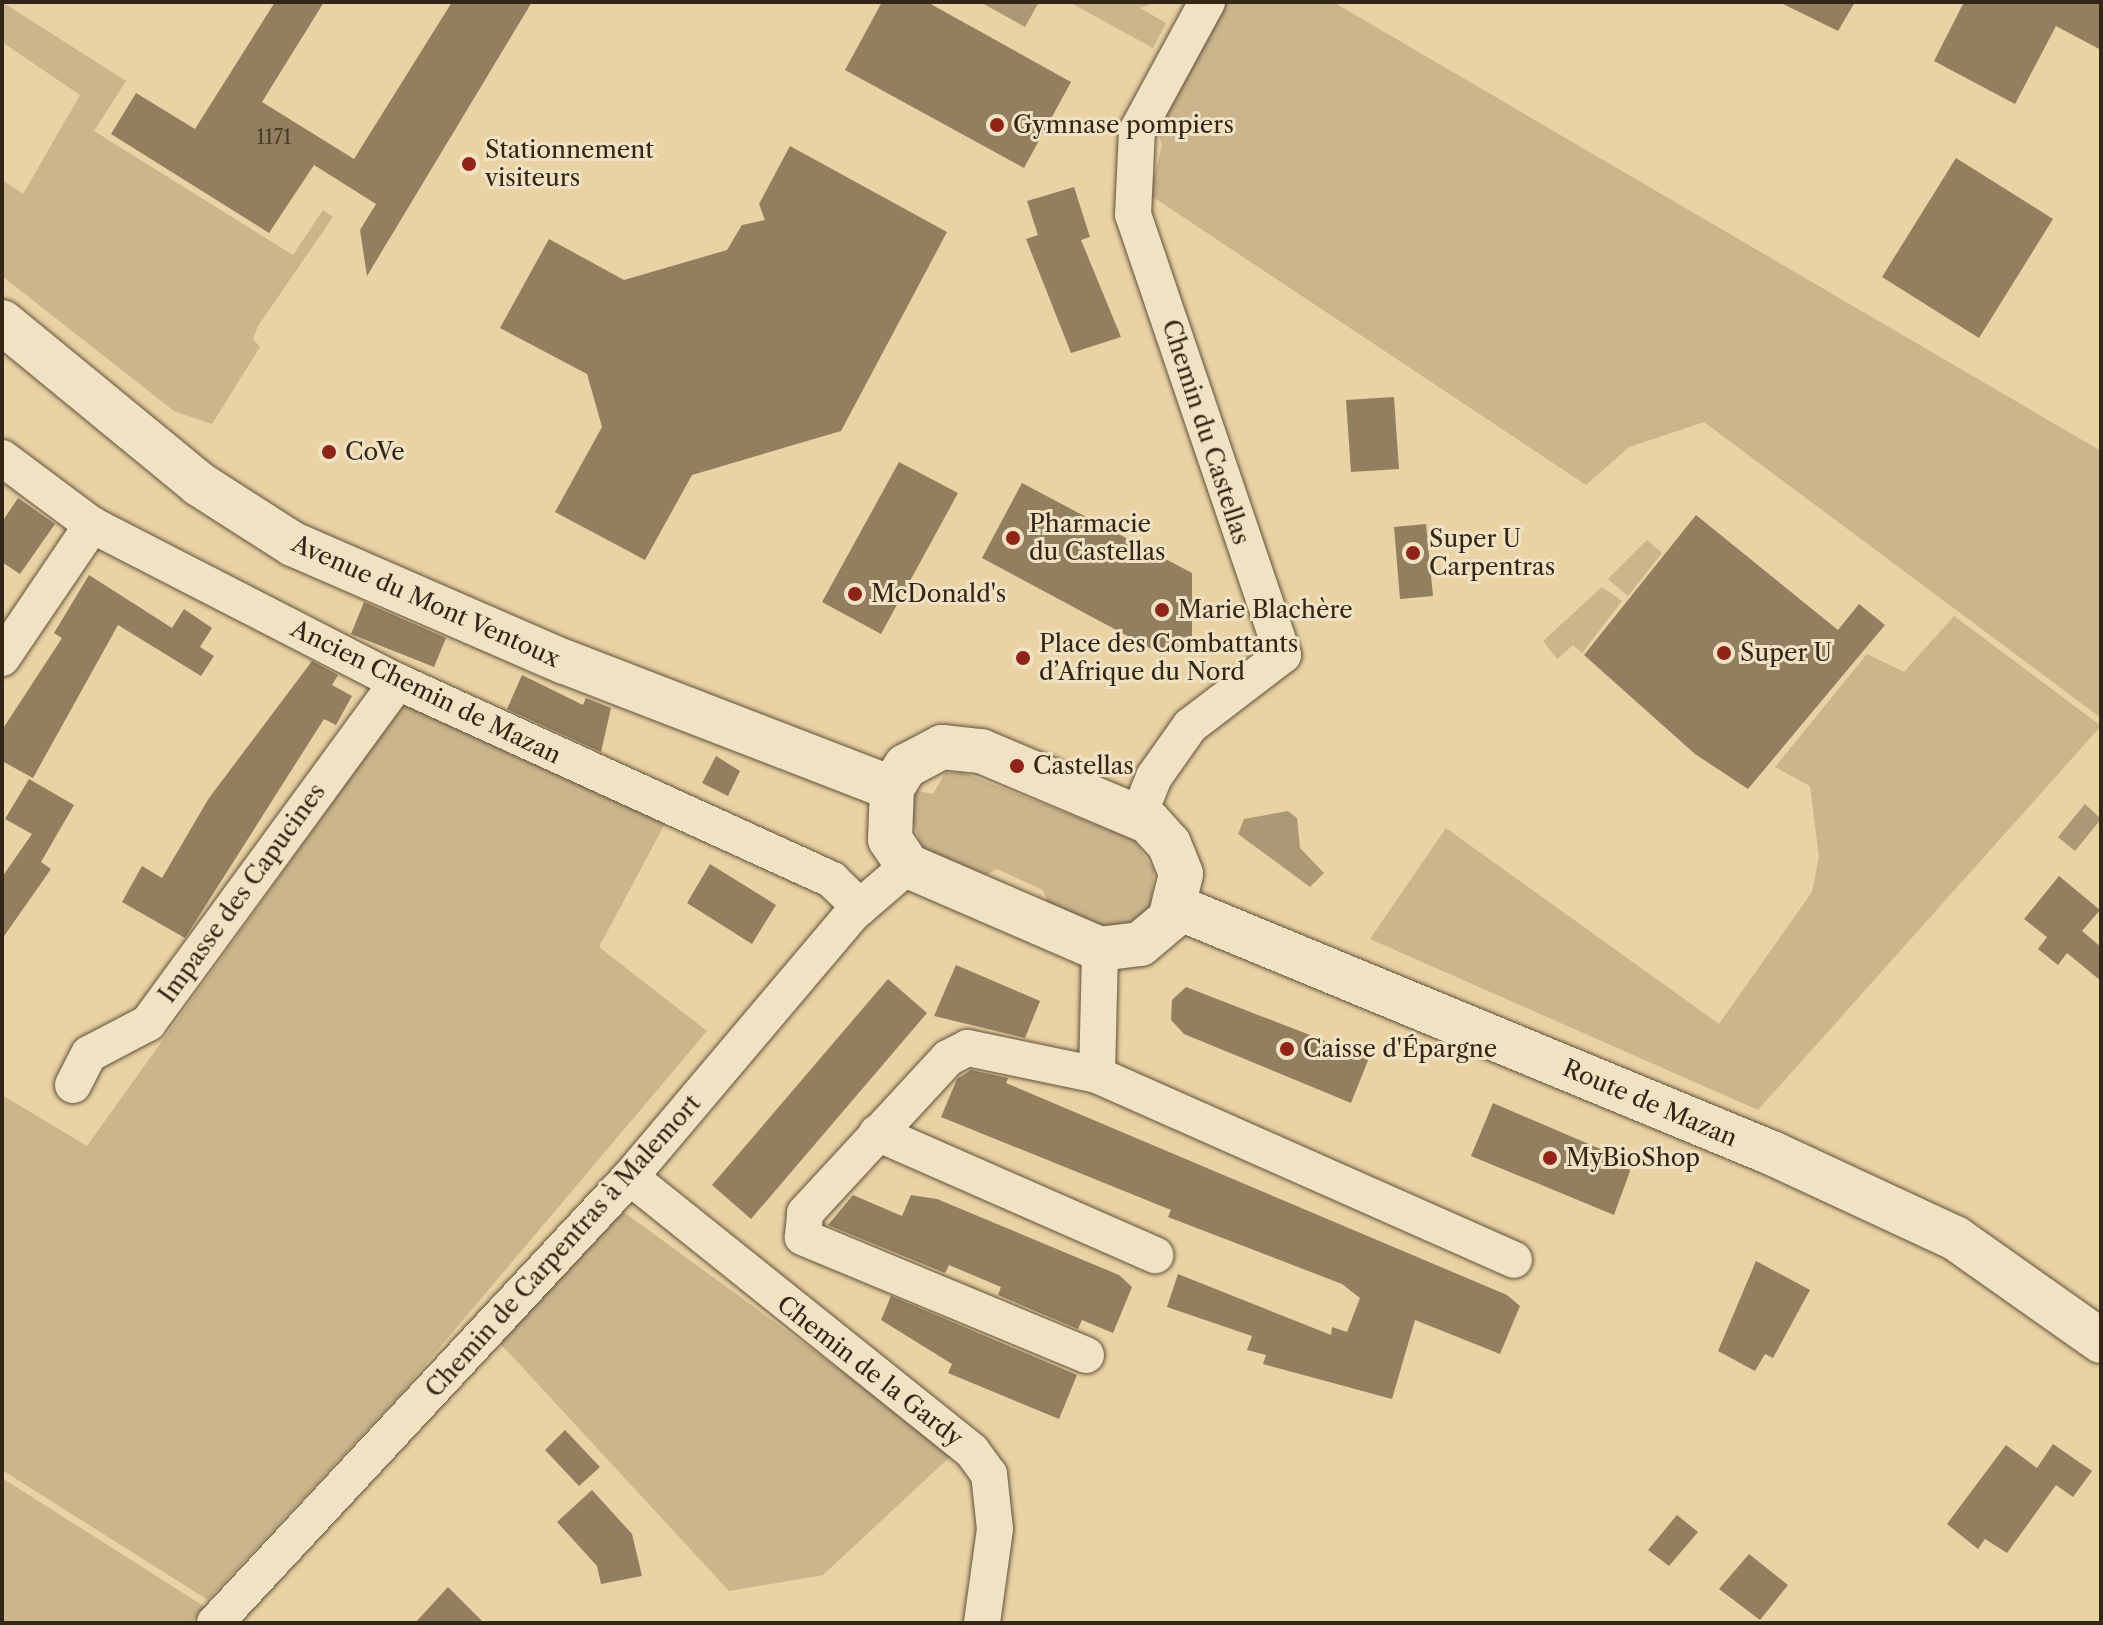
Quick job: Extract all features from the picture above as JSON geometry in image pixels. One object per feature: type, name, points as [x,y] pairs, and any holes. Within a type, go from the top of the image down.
[{"type":"main road","name":"Avenue du Mont Ventoux","points":[[2,313],[280,504],[723,718]]},
{"type":"main road","name":"Avenue du Mont Ventoux","points":[[2,322],[199,484],[293,544],[565,662],[723,718],[892,788]]},
{"type":"main road","points":[[957,746],[1138,817],[1160,832],[1176,858],[1176,907],[1140,944],[1100,949],[908,866],[890,839],[892,788],[915,759],[957,746]]},
{"type":"main road","name":"Route de Mazan","points":[[1176,907],[1774,1154],[1941,1232],[2101,1341]]},
{"type":"street","name":"Chemin du Castellas","points":[[1138,817],[1154,777],[1190,726],[1283,655],[1133,215],[1130,167],[1137,131],[1207,2]]},
{"type":"street","name":"Ancien Chemin de Mazan","points":[[2,458],[92,525],[398,682],[832,880],[860,907]]},
{"type":"street","points":[[2,658],[92,525]]},
{"type":"street","name":"Impasse des Capucines","points":[[73,1085],[89,1054],[148,1023],[398,682]]},
{"type":"street","name":"Chemin de Carpentras à Malemort","points":[[215,1623],[630,1177],[860,907],[908,866]]},
{"type":"street","points":[[1097,1075],[1100,949]]},
{"type":"street","points":[[1086,1355],[803,1237],[805,1213],[948,1058],[968,1048],[1097,1075],[1514,1260]]},
{"type":"street","points":[[877,1133],[1155,1255]]},
{"type":"street","name":"Chemin de la Gardy","points":[[630,1177],[972,1451],[989,1474],[995,1529],[982,1623]]},
{"type":"shaded area","points":[[2,2],[126,81],[94,131],[293,255],[323,210],[333,217],[258,326],[253,339],[260,347],[212,424],[174,411],[2,276],[2,180],[23,194],[80,95],[2,42]]},
{"type":"shaded area","points":[[980,2],[1039,2],[1025,27]]},
{"type":"shaded area","points":[[1069,2],[1157,2],[1140,8],[1166,23],[1153,48]]},
{"type":"shaded area","points":[[1224,2],[1333,2],[2101,451],[2101,718],[1704,422],[1629,447],[1586,485],[1150,195],[1162,145],[1156,123]]},
{"type":"shaded area","points":[[1647,540],[1662,553],[1628,596],[1608,579]]},
{"type":"shaded area","points":[[1602,587],[1622,601],[1582,653],[1573,645],[1557,659],[1543,641]]},
{"type":"shaded area","points":[[1954,616],[2101,726],[1758,1110],[1370,939],[1446,828],[1719,1024],[1812,892],[1819,857],[1810,786],[1775,767],[1867,654],[1904,672]]},
{"type":"shaded area","points":[[406,700],[668,818],[599,947],[707,1031],[404,1390],[208,1600],[2,1470],[2,1095],[87,1146]]},
{"type":"shaded area","points":[[962,772],[1134,840],[1154,870],[1151,907],[1127,927],[1110,929],[1049,906],[1043,890],[997,869],[981,878],[924,852],[908,810],[917,791],[933,794],[945,773]]},
{"type":"shaded area","points":[[2085,804],[2101,819],[2075,851],[2058,837]]},
{"type":"shaded area","points":[[1288,811],[1297,818],[1300,848],[1324,873],[1310,887],[1238,834],[1244,819]]},
{"type":"shaded area","points":[[621,1210],[954,1453],[823,1575],[729,1591],[499,1342]]},
{"type":"shaded area","points":[[2,1478],[205,1607],[191,1623],[2,1623]]},
{"type":"building","points":[[275,2],[324,2],[262,102],[354,159],[452,2],[532,2],[367,276],[360,230],[376,204],[314,165],[269,233],[111,134],[136,93],[195,129]]},
{"type":"building","name":"Gymnase pompiers","points":[[882,2],[927,2],[1071,82],[1024,168],[845,70]]},
{"type":"building","points":[[1779,2],[1855,2],[1838,31]]},
{"type":"building","points":[[1964,2],[2101,2],[2101,50],[2056,26],[2015,104],[1934,61]]},
{"type":"building","points":[[790,146],[947,232],[841,431],[692,475],[645,560],[555,512],[602,427],[587,374],[500,328],[549,239],[624,280],[727,250],[742,225],[765,220],[759,204]]},
{"type":"building","points":[[1956,158],[2053,219],[1979,338],[1882,277]]},
{"type":"building","points":[[1074,187],[1090,237],[1081,240],[1121,337],[1071,353],[1026,239],[1038,235],[1027,201]]},
{"type":"building","points":[[1394,397],[1399,469],[1351,472],[1346,400]]},
{"type":"building","points":[[899,462],[958,493],[881,634],[822,602]]},
{"type":"building","points":[[1022,483],[1192,573],[1192,648],[1163,655],[982,558]]},
{"type":"building","points":[[18,498],[55,524],[20,574],[2,562],[2,522]]},
{"type":"building","name":"Super U","points":[[1696,515],[1838,630],[1859,604],[1885,625],[1748,789],[1695,754],[1584,655]]},
{"type":"building","points":[[1426,524],[1433,596],[1400,599],[1394,527]]},
{"type":"building","points":[[89,575],[172,628],[184,609],[212,628],[200,647],[214,656],[201,676],[118,625],[33,778],[2,761],[2,730],[62,638],[54,633]]},
{"type":"building","points":[[364,602],[446,638],[434,667],[351,634]]},
{"type":"building","points":[[312,661],[338,675],[332,685],[352,696],[336,725],[324,719],[185,938],[122,902],[142,866],[162,878],[209,798]]},
{"type":"building","points":[[522,675],[583,705],[586,698],[611,708],[601,752],[507,709]]},
{"type":"building","points":[[716,756],[740,771],[728,796],[702,783]]},
{"type":"building","points":[[29,779],[74,805],[41,862],[51,869],[2,939],[2,877],[32,834],[5,819]]},
{"type":"building","points":[[710,864],[776,905],[752,944],[687,903]]},
{"type":"building","points":[[2059,876],[2100,910],[2082,931],[2101,947],[2101,981],[2067,953],[2058,965],[2038,949],[2047,937],[2024,919]]},
{"type":"building","points":[[956,965],[1040,1001],[1025,1038],[934,1016]]},
{"type":"building","points":[[888,979],[927,1013],[751,1219],[712,1185]]},
{"type":"building","name":"Caisse d'Épargne","points":[[1186,987],[1369,1058],[1351,1103],[1184,1034],[1171,1020],[1172,1000]]},
{"type":"building","points":[[971,1070],[1008,1078],[1006,1083],[1507,1295],[1520,1306],[1500,1354],[1415,1320],[1392,1399],[1263,1364],[1266,1355],[1247,1350],[1252,1336],[1167,1307],[1178,1274],[1331,1335],[1332,1327],[1347,1332],[1360,1298],[1342,1284],[1168,1217],[1171,1210],[941,1117],[957,1079]]},
{"type":"building","name":"MyBioShop","points":[[1493,1103],[1626,1160],[1630,1171],[1614,1215],[1471,1156]]},
{"type":"building","points":[[853,1195],[902,1216],[911,1195],[937,1199],[1119,1275],[1132,1287],[1113,1333],[1082,1320],[1078,1329],[998,1295],[1001,1287],[949,1265],[945,1273],[828,1225]]},
{"type":"building","points":[[1756,1261],[1810,1290],[1773,1358],[1765,1354],[1755,1371],[1718,1351]]},
{"type":"building","points":[[891,1296],[1077,1375],[1059,1419],[948,1373],[952,1364],[881,1320]]},
{"type":"building","points":[[565,1430],[600,1467],[579,1486],[545,1450]]},
{"type":"building","points":[[2053,1444],[2092,1471],[2073,1497],[2056,1485],[2007,1553],[1985,1539],[1978,1549],[1947,1524],[2006,1445],[2037,1468]]},
{"type":"building","points":[[592,1490],[632,1534],[642,1576],[601,1584],[597,1566],[557,1522]]},
{"type":"building","points":[[1677,1515],[1698,1532],[1669,1566],[1648,1550]]},
{"type":"building","points":[[1749,1554],[1788,1585],[1760,1620],[1719,1589]]},
{"type":"building","points":[[448,1587],[484,1623],[415,1623]]},
{"type":"place","name":"Gymnase pompiers","points":[[997,125]]},
{"type":"place","name":"Stationnement visiteurs","points":[[469,164]]},
{"type":"place","name":"CoVe","points":[[329,452]]},
{"type":"place","name":"Pharmacie du Castellas","points":[[1013,538]]},
{"type":"place","name":"Super U Carpentras","points":[[1413,553]]},
{"type":"place","name":"McDonald's","points":[[855,594]]},
{"type":"place","name":"Marie Blachère","points":[[1162,610]]},
{"type":"place","name":"Super U","points":[[1724,653]]},
{"type":"place","name":"Place des Combattants d’Afrique du Nord","points":[[1023,658]]},
{"type":"place","name":"Castellas","points":[[1017,766]]},
{"type":"place","name":"Caisse d'Épargne","points":[[1287,1049]]},
{"type":"place","name":"MyBioShop","points":[[1550,1158]]}]
